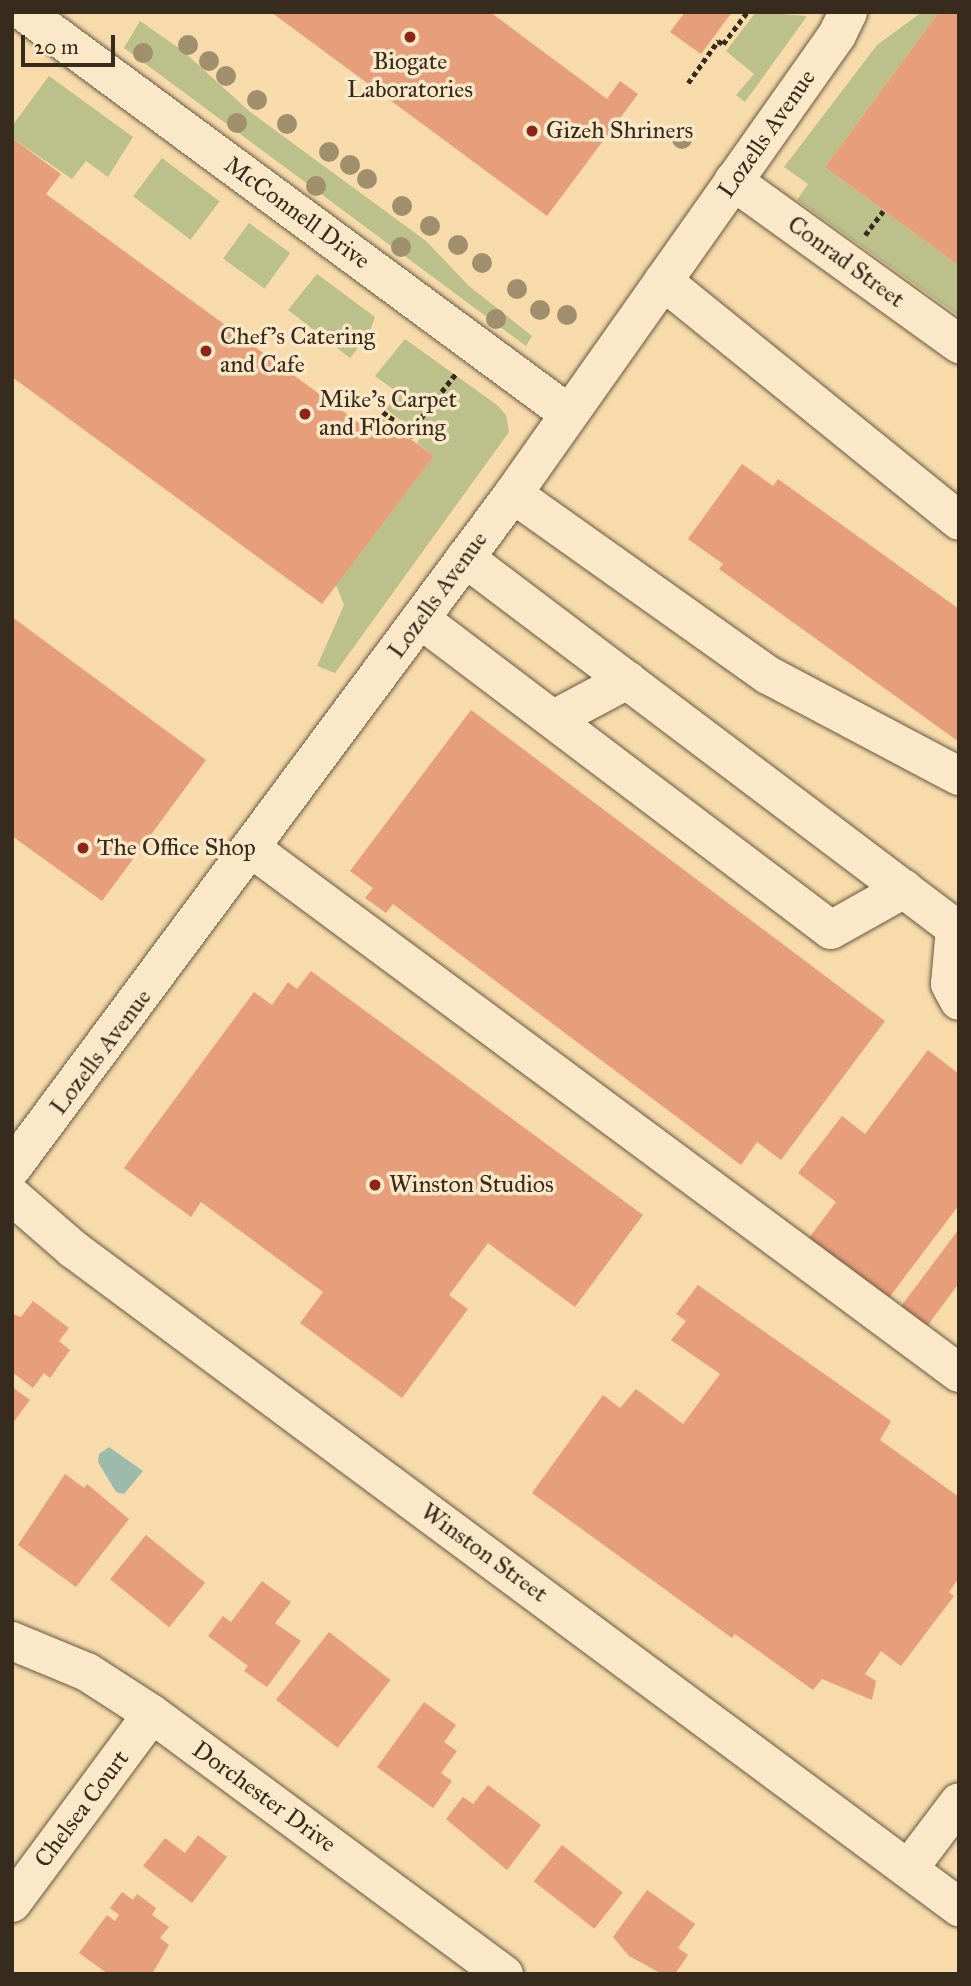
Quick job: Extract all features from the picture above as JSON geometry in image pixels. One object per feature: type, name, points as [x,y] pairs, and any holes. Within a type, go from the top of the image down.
[{"type":"street","name":"McConnell Drive","points":[[24,12],[569,414]]},
{"type":"street","name":"Lozells Avenue","points":[[12,1168],[252,849],[513,494],[837,35],[848,12]]},
{"type":"street","name":"Conrad Street","points":[[733,181],[959,344]]},
{"type":"street","points":[[663,281],[959,521]]},
{"type":"street","points":[[513,494],[768,675],[959,776]]},
{"type":"street","points":[[465,558],[955,928],[950,984],[959,1001]]},
{"type":"street","points":[[420,619],[831,930],[904,889]]},
{"type":"street","points":[[554,719],[627,680]]},
{"type":"street","points":[[252,849],[959,1373]]},
{"type":"street","name":"Winston Street","points":[[12,1196],[84,1257],[910,1867],[959,1908]]},
{"type":"street","name":"Dorchester Drive","points":[[12,1640],[87,1672],[152,1714],[504,1974]]},
{"type":"street","name":"Chelsea Court","points":[[12,1903],[152,1714]]},
{"type":"street","points":[[910,1867],[959,1802]]},
{"type":"path","points":[[688,83],[747,12]]},
{"type":"path","points":[[383,412],[410,435],[478,346]]},
{"type":"green space","points":[[756,12],[807,16],[745,102],[736,95],[754,74],[726,51]]},
{"type":"green space","points":[[922,12],[939,12],[825,167],[959,266],[959,316],[797,200],[808,184],[784,167],[877,45]]},
{"type":"green space","points":[[140,21],[183,51],[249,111],[426,241],[469,286],[532,336],[526,346],[124,48]]},
{"type":"green space","points":[[49,76],[133,137],[108,177],[86,161],[72,179],[12,138],[12,126]]},
{"type":"green space","points":[[162,158],[220,201],[191,240],[133,196]]},
{"type":"green space","points":[[249,223],[290,253],[264,289],[223,259]]},
{"type":"green space","points":[[317,274],[375,317],[369,334],[350,358],[288,310]]},
{"type":"green space","points":[[405,339],[497,405],[506,415],[509,432],[335,673],[317,666],[344,605],[336,585],[434,456],[417,443],[421,436],[386,409],[397,392],[375,376]]},
{"type":"shaded area","points":[[109,1447],[143,1471],[124,1494],[116,1492],[98,1462],[99,1454]]},
{"type":"building","points":[[271,12],[490,12],[607,99],[620,81],[638,94],[547,216]]},
{"type":"building","points":[[685,12],[732,12],[701,54],[670,32]]},
{"type":"building","points":[[939,12],[959,12],[959,266],[825,167]]},
{"type":"building","points":[[12,138],[61,174],[46,194],[370,431],[380,417],[434,456],[322,604],[12,377]]},
{"type":"building","points":[[742,464],[773,486],[778,479],[959,609],[959,742],[719,569],[723,564],[688,539]]},
{"type":"building","points":[[12,617],[206,760],[102,901],[12,836]]},
{"type":"building","points":[[471,710],[885,1021],[781,1160],[757,1142],[741,1165],[393,904],[386,913],[365,898],[373,888],[350,871]]},
{"type":"building","name":"Winston Studios","points":[[311,971],[643,1215],[575,1307],[488,1243],[449,1295],[468,1309],[402,1398],[300,1323],[323,1292],[201,1202],[191,1217],[124,1168],[254,992],[272,1005],[288,982],[297,989]]},
{"type":"building","points":[[928,1050],[959,1074],[959,1205],[885,1303],[806,1242],[836,1202],[798,1173],[842,1116],[865,1134]]},
{"type":"building","points":[[959,1229],[959,1283],[925,1329],[899,1309]]},
{"type":"building","points":[[698,1285],[891,1421],[880,1440],[959,1497],[959,1578],[949,1592],[954,1596],[901,1666],[881,1651],[865,1674],[876,1681],[872,1700],[822,1679],[813,1690],[735,1634],[732,1638],[532,1493],[603,1395],[620,1408],[636,1389],[683,1424],[720,1374],[671,1340],[686,1321],[676,1314]]},
{"type":"building","points":[[33,1301],[69,1328],[59,1341],[70,1350],[50,1378],[44,1373],[33,1388],[12,1372],[12,1314],[21,1317]]},
{"type":"building","points":[[12,1387],[30,1400],[12,1424]]},
{"type":"building","points":[[65,1474],[84,1488],[87,1484],[129,1519],[76,1587],[18,1545]]},
{"type":"building","points":[[146,1535],[205,1583],[169,1627],[110,1579]]},
{"type":"building","points":[[262,1581],[291,1602],[275,1623],[301,1641],[267,1687],[244,1671],[248,1666],[208,1636],[223,1616],[231,1622]]},
{"type":"building","points":[[329,1632],[390,1680],[338,1748],[276,1700]]},
{"type":"building","points":[[424,1702],[456,1725],[444,1742],[457,1751],[441,1773],[452,1781],[433,1808],[377,1767]]},
{"type":"building","points":[[488,1785],[541,1825],[507,1870],[446,1819],[463,1797],[473,1804]]},
{"type":"building","points":[[198,1835],[227,1857],[192,1903],[143,1866],[165,1838],[185,1853]]},
{"type":"building","points":[[562,1845],[623,1892],[594,1929],[534,1881]]},
{"type":"building","points":[[647,1890],[695,1924],[678,1948],[688,1955],[675,1974],[662,1974],[629,1956],[613,1937]]},
{"type":"building","points":[[122,1892],[133,1900],[137,1894],[156,1908],[152,1915],[169,1927],[160,1938],[169,1945],[152,1974],[108,1974],[79,1953],[107,1915],[115,1921],[119,1915],[110,1908]]},
{"type":"place","name":"Biogate Laboratories","points":[[410,37]]},
{"type":"place","name":"Gizeh Shriners","points":[[532,131]]},
{"type":"place","name":"Chef's Catering and Cafe","points":[[206,351]]},
{"type":"place","name":"Mike’s Carpet and Flooring","points":[[305,414]]},
{"type":"place","name":"The Office Shop","points":[[83,848]]},
{"type":"place","name":"Winston Studios","points":[[375,1185]]}]
